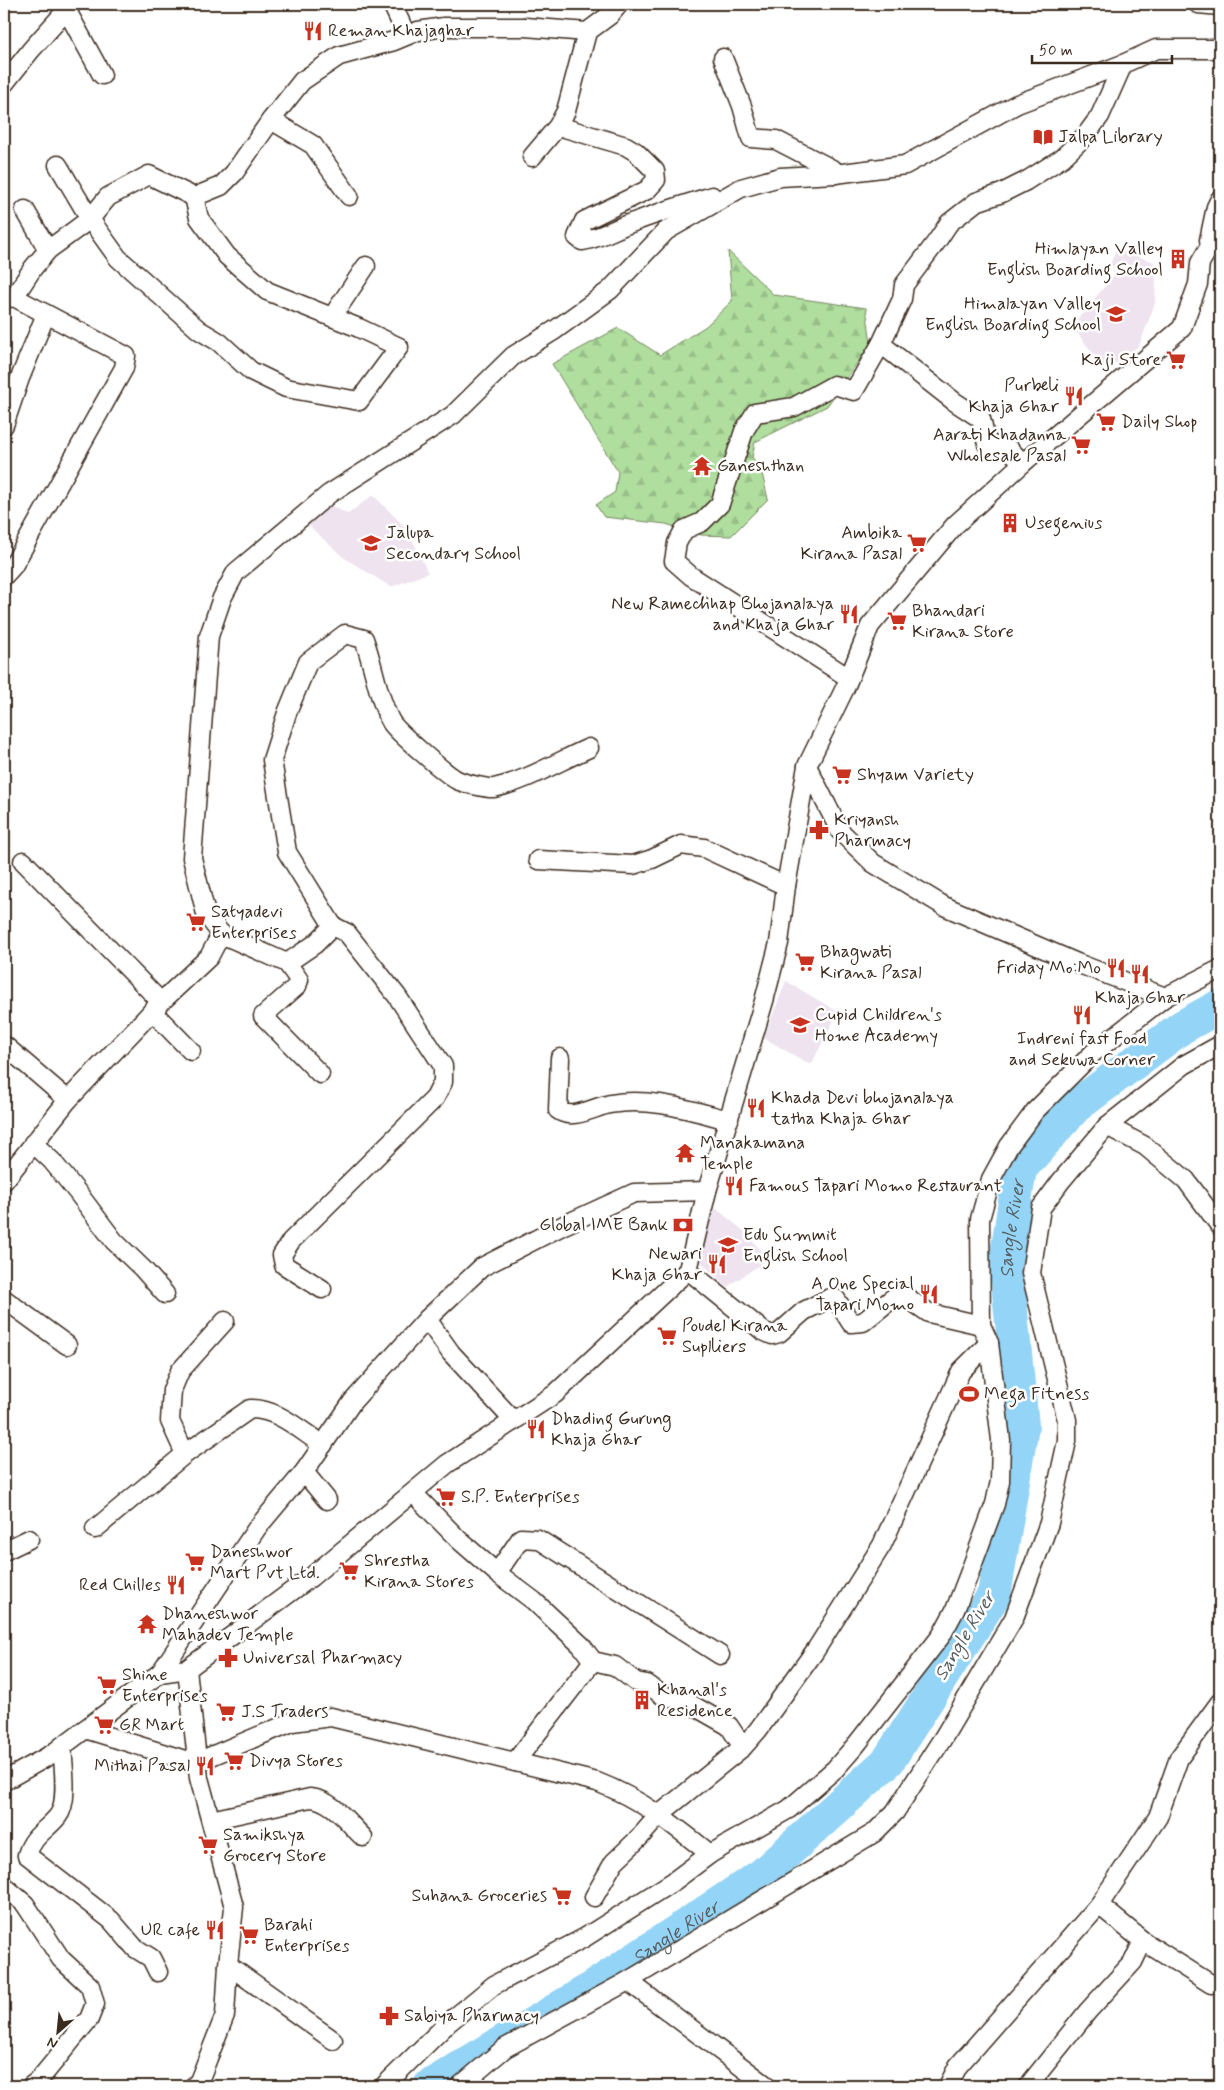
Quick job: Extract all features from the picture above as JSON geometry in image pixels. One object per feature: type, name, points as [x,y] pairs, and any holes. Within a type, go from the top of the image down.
[{"type":"street","points":[[392,4],[406,34]]},
{"type":"street","points":[[532,157],[558,126],[566,111],[587,32],[610,15],[619,4]]},
{"type":"street","points":[[1198,4],[1220,6]]},
{"type":"street","points":[[4,84],[69,7],[102,75]]},
{"type":"street","points":[[4,576],[13,566],[124,368],[126,356],[46,314],[9,298],[48,250],[90,219],[108,197],[149,175],[194,197],[221,186],[234,173],[302,80],[339,56],[394,41],[406,34],[444,27],[525,27],[587,32]]},
{"type":"street","points":[[558,126],[626,146],[636,152],[655,171],[656,180],[647,190],[584,222],[577,237],[582,241],[593,240],[621,227],[676,207],[780,177],[835,174],[905,165],[1016,104],[1123,64],[1156,49],[1220,49]]},
{"type":"street","points":[[722,58],[742,106],[751,138],[776,140],[834,170],[835,174]]},
{"type":"street","points":[[849,678],[691,576],[674,561],[677,543],[684,530],[702,522],[720,504],[744,431],[755,413],[794,407],[834,385],[854,390],[881,344],[902,299],[904,286],[949,223],[976,202],[1002,193],[1026,181],[1062,158],[1086,135],[1100,116],[1123,64]]},
{"type":"street","points":[[271,120],[313,145],[349,196]]},
{"type":"street","points":[[58,165],[90,219],[118,258],[199,330],[219,342],[251,371],[286,388],[359,401],[399,347],[267,291],[227,256],[199,218],[194,197]]},
{"type":"street","points":[[320,1074],[262,1016],[297,986],[299,980],[287,963],[221,934],[206,914],[192,858],[209,636],[222,598],[236,572],[329,494],[453,415],[513,356],[555,330],[610,290],[666,231],[741,188]]},
{"type":"street","points":[[160,1673],[187,1670],[311,1577],[447,1464],[555,1394],[688,1270],[707,1191],[764,1002],[779,943],[786,886],[807,766],[849,678],[870,626],[955,525],[1023,463],[1182,328],[1198,284],[1200,263],[1216,248],[1209,240],[1220,199]]},
{"type":"street","points":[[25,210],[48,250]]},
{"type":"street","points":[[332,317],[366,266]]},
{"type":"street","points":[[4,425],[20,378],[46,314]]},
{"type":"street","points":[[881,344],[981,420],[987,444],[1009,449],[1023,463]]},
{"type":"street","points":[[322,1290],[284,1265],[282,1255],[291,1241],[435,1098],[443,1082],[443,1066],[397,996],[347,933],[332,926],[287,852],[272,760],[287,712],[308,662],[345,634],[364,639],[373,663],[379,691],[392,724],[418,749],[458,780],[492,789],[516,781],[589,748]]},
{"type":"street","points":[[807,766],[840,831],[873,863],[944,906],[1076,962],[1165,997]]},
{"type":"street","points":[[538,860],[633,865],[652,859],[681,845],[704,848],[786,886]]},
{"type":"street","points":[[23,861],[157,1006],[191,1050]]},
{"type":"street","points":[[287,963],[315,944],[332,926]]},
{"type":"street","points":[[4,1181],[68,1100],[157,1006],[209,957],[221,934]]},
{"type":"street","points":[[384,2086],[448,2023],[494,1985],[584,1938],[674,1881],[710,1854],[790,1809],[835,1769],[862,1738],[935,1644],[955,1610],[995,1504],[1000,1481],[1001,1440],[989,1343],[981,1325],[980,1219],[991,1179],[1009,1146],[1035,1111],[1093,1053],[1165,997],[1220,969]]},
{"type":"street","points":[[4,1044],[68,1100]]},
{"type":"street","points":[[463,2085],[505,2048],[628,1981],[874,1833],[895,1812],[943,1738],[1014,1618],[1049,1524],[1066,1440],[1067,1420],[1031,1273],[1040,1208],[1107,1126],[1184,1065],[1220,1045]]},
{"type":"street","points":[[560,1058],[558,1110],[564,1114],[573,1115],[610,1104],[654,1102],[729,1120]]},
{"type":"street","points":[[1107,1126],[1145,1146],[1186,1180],[1220,1226]]},
{"type":"street","points":[[33,1144],[52,1161],[114,1241],[143,1269],[164,1294]]},
{"type":"street","points":[[4,1781],[62,1746],[160,1673],[257,1528],[304,1472],[353,1401],[427,1319],[482,1267],[564,1225],[634,1193],[707,1191]]},
{"type":"street","points":[[688,1270],[763,1331],[772,1335],[779,1333],[804,1311],[830,1298],[836,1299],[851,1323],[863,1322],[893,1298],[903,1295],[929,1313],[981,1325]]},
{"type":"street","points":[[4,1299],[67,1345]]},
{"type":"street","points":[[427,1319],[450,1353],[514,1421]]},
{"type":"street","points":[[186,1454],[170,1421],[172,1390],[180,1371],[225,1321]]},
{"type":"street","points":[[594,1897],[614,1862],[660,1814],[743,1747],[758,1730],[815,1651],[882,1545],[961,1371],[989,1343]]},
{"type":"street","points":[[95,1528],[186,1454],[250,1409],[261,1408],[274,1413],[323,1446]]},
{"type":"street","points":[[304,1472],[327,1500]]},
{"type":"street","points":[[413,1493],[459,1540],[496,1573],[534,1601],[581,1645],[593,1661],[615,1666],[636,1682],[647,1684],[662,1695],[686,1701],[729,1726],[743,1747]]},
{"type":"street","points":[[496,1573],[520,1538],[538,1539],[720,1655]]},
{"type":"street","points":[[4,1551],[29,1539]]},
{"type":"street","points":[[515,1762],[593,1661]]},
{"type":"street","points":[[187,1670],[198,1763],[234,1907],[225,2015],[199,2081],[194,2086]]},
{"type":"street","points":[[948,2086],[958,2066],[1099,1905],[1158,1816],[1179,1758],[1220,1702]]},
{"type":"street","points":[[85,1729],[198,1763],[292,1722],[331,1717],[597,1782],[622,1791],[660,1814],[710,1854]]},
{"type":"street","points":[[62,1746],[64,1782],[60,1814],[30,1843],[28,1855],[111,1920],[136,1948],[151,1958],[158,1972]]},
{"type":"street","points":[[211,1820],[310,1798],[319,1798],[327,1803],[363,1837]]},
{"type":"street","points":[[4,1886],[25,1904],[61,1959],[90,1986],[95,2004],[89,2019],[83,2027],[39,2080],[31,2086]]},
{"type":"street","points":[[1099,1905],[1143,1941],[1211,1984]]},
{"type":"street","points":[[1028,2086],[1088,2012],[1133,1962],[1143,1941]]},
{"type":"street","points":[[228,1965],[333,2040]]},
{"type":"street","points":[[628,1981],[767,2086]]},
{"type":"shaded area","name":"Himalayan Valley English Boarding School","points":[[1116,249],[1154,262],[1156,281],[1155,303],[1139,346],[1106,370],[1072,326],[1119,269],[1110,265]]},
{"type":"shaded area","name":"Jalupa Secondary School","points":[[373,495],[407,529],[428,573],[391,587],[343,557],[305,522],[328,504],[348,514]]},
{"type":"shaded area","name":"Cupid Children's Home Academy","points":[[786,981],[838,1012],[811,1065],[764,1038]]},
{"type":"shaded area","name":"Edu Summit English School","points":[[714,1207],[745,1232],[768,1259],[727,1287],[696,1257]]},
{"type":"green space","points":[[728,251],[774,295],[866,308],[871,343],[827,406],[755,442],[752,457],[761,469],[768,499],[731,536],[701,535],[666,524],[604,517],[596,505],[615,492],[618,472],[552,364],[618,328],[660,355],[706,326],[732,301]]},
{"type":"waterway","name":"Sangle River","points":[[430,2086],[589,1990],[762,1875],[888,1761],[994,1595],[1022,1426],[1006,1260],[1020,1169],[1076,1106],[1182,1027],[1220,1006]]},
{"type":"place","name":"Reman Khajaghar","points":[[313,31]]},
{"type":"place","name":"Jalpa Library","points":[[1043,137]]},
{"type":"place","name":"Himlayan Valley English Boarding School","points":[[1178,259]]},
{"type":"place","name":"Himalayan Valley English Boarding School","points":[[1116,314]]},
{"type":"place","name":"Kaji Store","points":[[1176,360]]},
{"type":"place","name":"Purbeli Khaja Ghar","points":[[1074,396]]},
{"type":"place","name":"Daily Shop","points":[[1106,422]]},
{"type":"place","name":"Aarati Khadanna Wholesale Pasal","points":[[1081,445]]},
{"type":"place","name":"Ganeshthan","points":[[702,466]]},
{"type":"place","name":"Usegenius","points":[[1010,523]]},
{"type":"place","name":"Jalupa Secondary School","points":[[371,543]]},
{"type":"place","name":"Ambika Kirana Pasal","points":[[917,543]]},
{"type":"place","name":"New Ramechhap Bhojanalaya and Khaja Ghar","points":[[849,614]]},
{"type":"place","name":"Bhandari Kirana Store","points":[[897,621]]},
{"type":"place","name":"Shyam Variety","points":[[842,775]]},
{"type":"place","name":"Kriyansh Pharmacy","points":[[819,830]]},
{"type":"place","name":"Satyadevi Enterprises","points":[[196,922]]},
{"type":"place","name":"Bhagwati Kirana Pasal","points":[[805,962]]},
{"type":"place","name":"Friday Mo:Mo","points":[[1116,968]]},
{"type":"place","name":"Khaja Ghar","points":[[1140,974]]},
{"type":"place","name":"Indreni fast Food and Sekuwa Corner","points":[[1082,1015]]},
{"type":"place","name":"Cupid Children's Home Academy","points":[[800,1025]]},
{"type":"place","name":"Khada Devi bhojanalaya tatha Khaja Ghar","points":[[756,1108]]},
{"type":"place","name":"Manakamana Temple","points":[[685,1153]]},
{"type":"place","name":"Famous Tapari Momo Restaurant","points":[[734,1186]]},
{"type":"place","name":"Global IME Bank","points":[[683,1225]]},
{"type":"place","name":"Edu Summit English School","points":[[728,1245]]},
{"type":"place","name":"Newari Khaja Ghar","points":[[717,1264]]},
{"type":"place","name":"A One Special Tapari Momo","points":[[929,1294]]},
{"type":"place","name":"Poudel Kirana Suplliers","points":[[667,1336]]},
{"type":"place","name":"Mega Fitness","points":[[969,1394]]},
{"type":"place","name":"Dhading Gurung Khaja Ghar","points":[[536,1429]]},
{"type":"place","name":"S.P. Enterprises","points":[[446,1497]]},
{"type":"place","name":"Daneshwor Mart Pvt Ltd.","points":[[195,1562]]},
{"type":"place","name":"Shrestha Kirana Stores","points":[[349,1571]]},
{"type":"place","name":"Red Chilles","points":[[176,1585]]},
{"type":"place","name":"Dhaneshwor Mahadev Temple","points":[[147,1624]]},
{"type":"place","name":"Universal Pharmacy","points":[[228,1658]]},
{"type":"place","name":"Shine Enterprises","points":[[107,1685]]},
{"type":"place","name":"Khanal's Residence","points":[[642,1700]]},
{"type":"place","name":"J.S Traders","points":[[226,1712]]},
{"type":"place","name":"GR Mart","points":[[104,1725]]},
{"type":"place","name":"Divya Stores","points":[[234,1761]]},
{"type":"place","name":"Mithai Pasal","points":[[205,1766]]},
{"type":"place","name":"Samikshya Grocery Store","points":[[208,1845]]},
{"type":"place","name":"Suhana Groceries","points":[[562,1896]]},
{"type":"place","name":"UR cafe","points":[[215,1930]]},
{"type":"place","name":"Barahi Enterprises","points":[[249,1935]]},
{"type":"place","name":"Sabiya Pharmacy","points":[[389,2016]]}]
